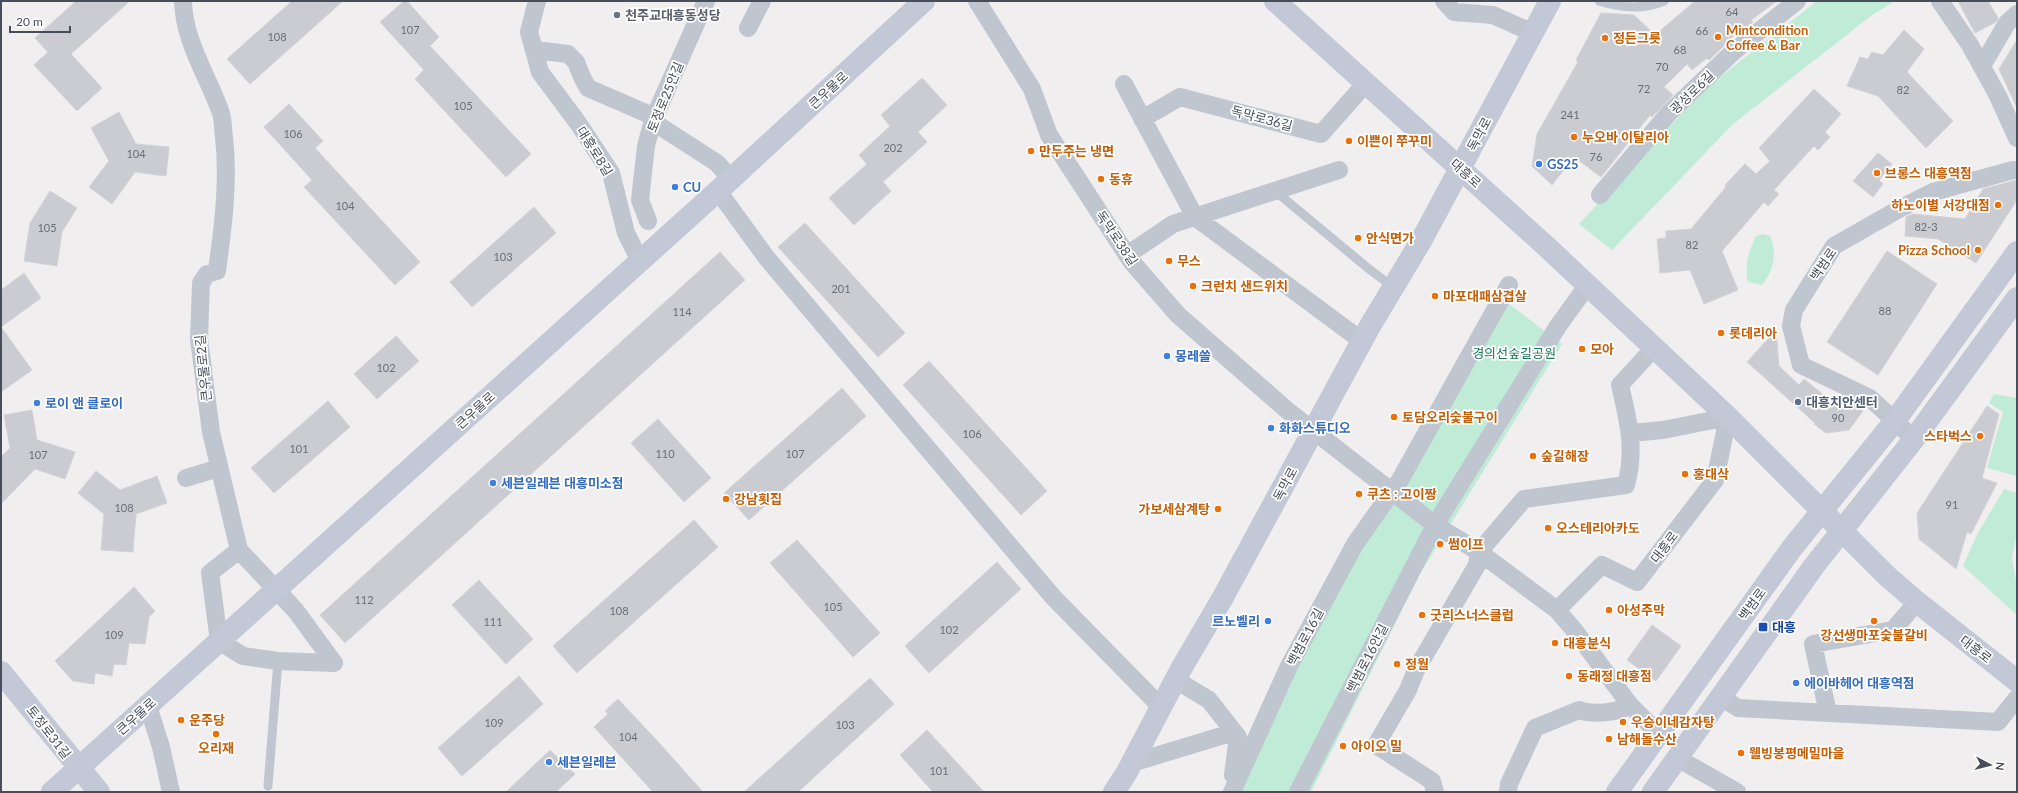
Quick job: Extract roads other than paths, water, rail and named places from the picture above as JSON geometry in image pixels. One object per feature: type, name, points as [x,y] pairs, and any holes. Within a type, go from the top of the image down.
[{"type":"main road","name":"큰우물로","points":[[52,792],[725,185],[924,1]]},
{"type":"main road","name":"대흥로","points":[[1275,1],[1460,168],[1728,417],[1823,510],[1841,531],[1916,602],[2017,681]]},
{"type":"main road","name":"독막로","points":[[1114,792],[1132,763],[1161,707],[1222,599],[1362,341],[1421,241],[1550,1]]},
{"type":"main road","name":"백범로","points":[[1618,792],[1767,584],[1823,510],[1894,422],[2017,252]]},
{"type":"main road","points":[[1653,792],[1788,602],[1841,531],[1914,439],[2017,298]]},
{"type":"main road","points":[[1767,584],[1788,602]]},
{"type":"main road","name":"토정로31길","points":[[3,678],[99,792]]},
{"type":"street","name":"큰우물로2길","points":[[183,1],[183,14],[197,60],[222,115],[227,167],[223,226],[217,271],[207,274],[202,283],[199,339],[211,432],[239,550]]},
{"type":"street","name":"대흥로8길","points":[[537,1],[529,32],[540,72],[578,123],[611,173],[626,233],[640,261]]},
{"type":"street","name":"토정로25안길","points":[[648,221],[640,200],[646,146],[653,120],[706,1]]},
{"type":"street","points":[[748,28],[762,1]]},
{"type":"street","name":"독막로38길","points":[[977,1],[1032,89],[1049,135],[1127,255],[1178,315],[1288,411],[1314,430]]},
{"type":"street","points":[[1444,1],[1454,12],[1493,15],[1533,33]]},
{"type":"street","name":"광성로6길","points":[[1600,195],[1669,113],[1733,52],[1797,1]]},
{"type":"street","points":[[1940,1],[1970,45],[1982,66],[2017,138]]},
{"type":"street","points":[[1982,66],[2007,23],[2017,14]]},
{"type":"street","points":[[534,50],[568,54],[576,62],[588,88],[648,114],[661,127],[717,163],[725,185],[766,257],[1053,597],[1161,707]]},
{"type":"street","name":"독막로36길","points":[[1142,119],[1180,97],[1321,134],[1366,83]]},
{"type":"street","points":[[1124,84],[1195,217],[1362,341]]},
{"type":"street","points":[[1127,255],[1173,224],[1339,170]]},
{"type":"street","name":"백범로","points":[[1914,439],[1870,398],[1801,365],[1791,326],[1794,310],[1834,246],[1899,209],[1933,192],[2017,170]]},
{"type":"street","points":[[1392,491],[1509,285]]},
{"type":"street","points":[[1435,525],[1558,326],[1587,286]]},
{"type":"street","points":[[1435,792],[1432,781],[1376,745],[1408,690],[1416,670],[1477,565],[1479,552],[1524,499],[1626,486],[1630,468],[1631,433],[1620,385],[1654,348]]},
{"type":"street","points":[[1631,433],[1663,430],[1728,417]]},
{"type":"street","name":"대흥로","points":[[1557,610],[1602,565],[1637,582],[1715,480],[1728,417]]},
{"type":"street","points":[[1314,430],[1435,525],[1479,552],[1557,610],[1575,631],[1630,705],[1659,734]]},
{"type":"street","points":[[186,478],[219,468]]},
{"type":"street","name":"백범로16길","points":[[1231,792],[1296,653],[1355,544],[1392,491]]},
{"type":"street","name":"백범로16안길","points":[[1298,792],[1435,525]]},
{"type":"street","points":[[239,550],[277,589],[334,663],[278,661],[243,656],[219,640],[210,573],[239,550]]},
{"type":"street","points":[[1828,713],[1813,644],[1893,630],[1916,602]]},
{"type":"street","points":[[1176,680],[1209,700],[1238,737],[1231,792]]},
{"type":"street","points":[[1721,697],[1738,708],[1998,722],[2017,698]]},
{"type":"street","points":[[1508,792],[1509,784],[1535,728],[1579,710],[1587,713],[1623,709],[1630,705]]},
{"type":"street","points":[[148,706],[161,747],[171,792]]},
{"type":"street","points":[[1132,763],[1234,732]]},
{"type":"street","points":[[1677,758],[1737,792]]},
{"type":"lane","points":[[1600,1],[1633,8],[1664,1]]},
{"type":"lane","points":[[1275,191],[1393,287]]},
{"type":"lane","points":[[268,786],[278,661]]},
{"type":"place","name":"천주교대흥동성당","points":[[617,15]]},
{"type":"place","name":"Mintcondition Coffee & Bar","points":[[1718,37]]},
{"type":"place","name":"정든그릇","points":[[1605,38]]},
{"type":"place","name":"누오바 이탈리아","points":[[1574,137]]},
{"type":"place","name":"이쁜이 쭈꾸미","points":[[1349,141]]},
{"type":"place","name":"만두주는 냉면","points":[[1031,151]]},
{"type":"place","name":"GS25","points":[[1539,164]]},
{"type":"place","name":"브롱스 대흥역점","points":[[1877,173]]},
{"type":"place","name":"동휴","points":[[1101,179]]},
{"type":"place","name":"CU","points":[[675,187]]},
{"type":"place","name":"하노이별 서강대점","points":[[1998,205]]},
{"type":"place","name":"안식면가","points":[[1358,238]]},
{"type":"place","name":"Pizza School","points":[[1978,250]]},
{"type":"place","name":"무스","points":[[1169,261]]},
{"type":"place","name":"크런치 샌드위치","points":[[1193,286]]},
{"type":"place","name":"마포대패삼겹살","points":[[1435,296]]},
{"type":"place","name":"롯데리아","points":[[1721,333]]},
{"type":"place","name":"모아","points":[[1582,349]]},
{"type":"place","name":"몽레쓸","points":[[1167,356]]},
{"type":"place","name":"대흥치안센터","points":[[1798,402]]},
{"type":"place","name":"로이 앤 클로이","points":[[37,403]]},
{"type":"place","name":"토담오리숯불구이","points":[[1394,417]]},
{"type":"place","name":"화화스튜디오","points":[[1271,428]]},
{"type":"place","name":"스타벅스","points":[[1980,436]]},
{"type":"place","name":"숲길해장","points":[[1533,456]]},
{"type":"place","name":"홍대삭","points":[[1685,474]]},
{"type":"place","name":"세븐일레븐 대흥미소점","points":[[493,483]]},
{"type":"place","name":"쿠츠 : 고이짱","points":[[1359,494]]},
{"type":"place","name":"강남횟집","points":[[726,499]]},
{"type":"place","name":"가보세삼계탕","points":[[1218,509]]},
{"type":"place","name":"오스테리아카도","points":[[1548,528]]},
{"type":"place","name":"썸이프","points":[[1440,544]]},
{"type":"place","name":"아성주막","points":[[1609,610]]},
{"type":"place","name":"굿리스너스클럽","points":[[1422,615]]},
{"type":"place","name":"르노벨리","points":[[1268,621]]},
{"type":"place","name":"강선생마포숯불갈비","points":[[1874,621]]},
{"type":"place","name":"대흥","points":[[1763,627]]},
{"type":"place","name":"대흥분식","points":[[1555,643]]},
{"type":"place","name":"정월","points":[[1397,664]]},
{"type":"place","name":"동래정 대흥점","points":[[1569,676]]},
{"type":"place","name":"에이바헤어 대흥역점","points":[[1796,683]]},
{"type":"place","name":"운주당","points":[[181,720]]},
{"type":"place","name":"우승이네감자탕","points":[[1623,722]]},
{"type":"place","name":"오리재","points":[[216,734]]},
{"type":"place","name":"남해돌수산","points":[[1609,739]]},
{"type":"place","name":"아이오 밀","points":[[1343,746]]},
{"type":"place","name":"웰빙봉평메밀마을","points":[[1741,753]]},
{"type":"place","name":"세븐일레븐","points":[[549,762]]},
{"type":"park label","name":"경의선숲길공원","points":[[1514,353]]}]
